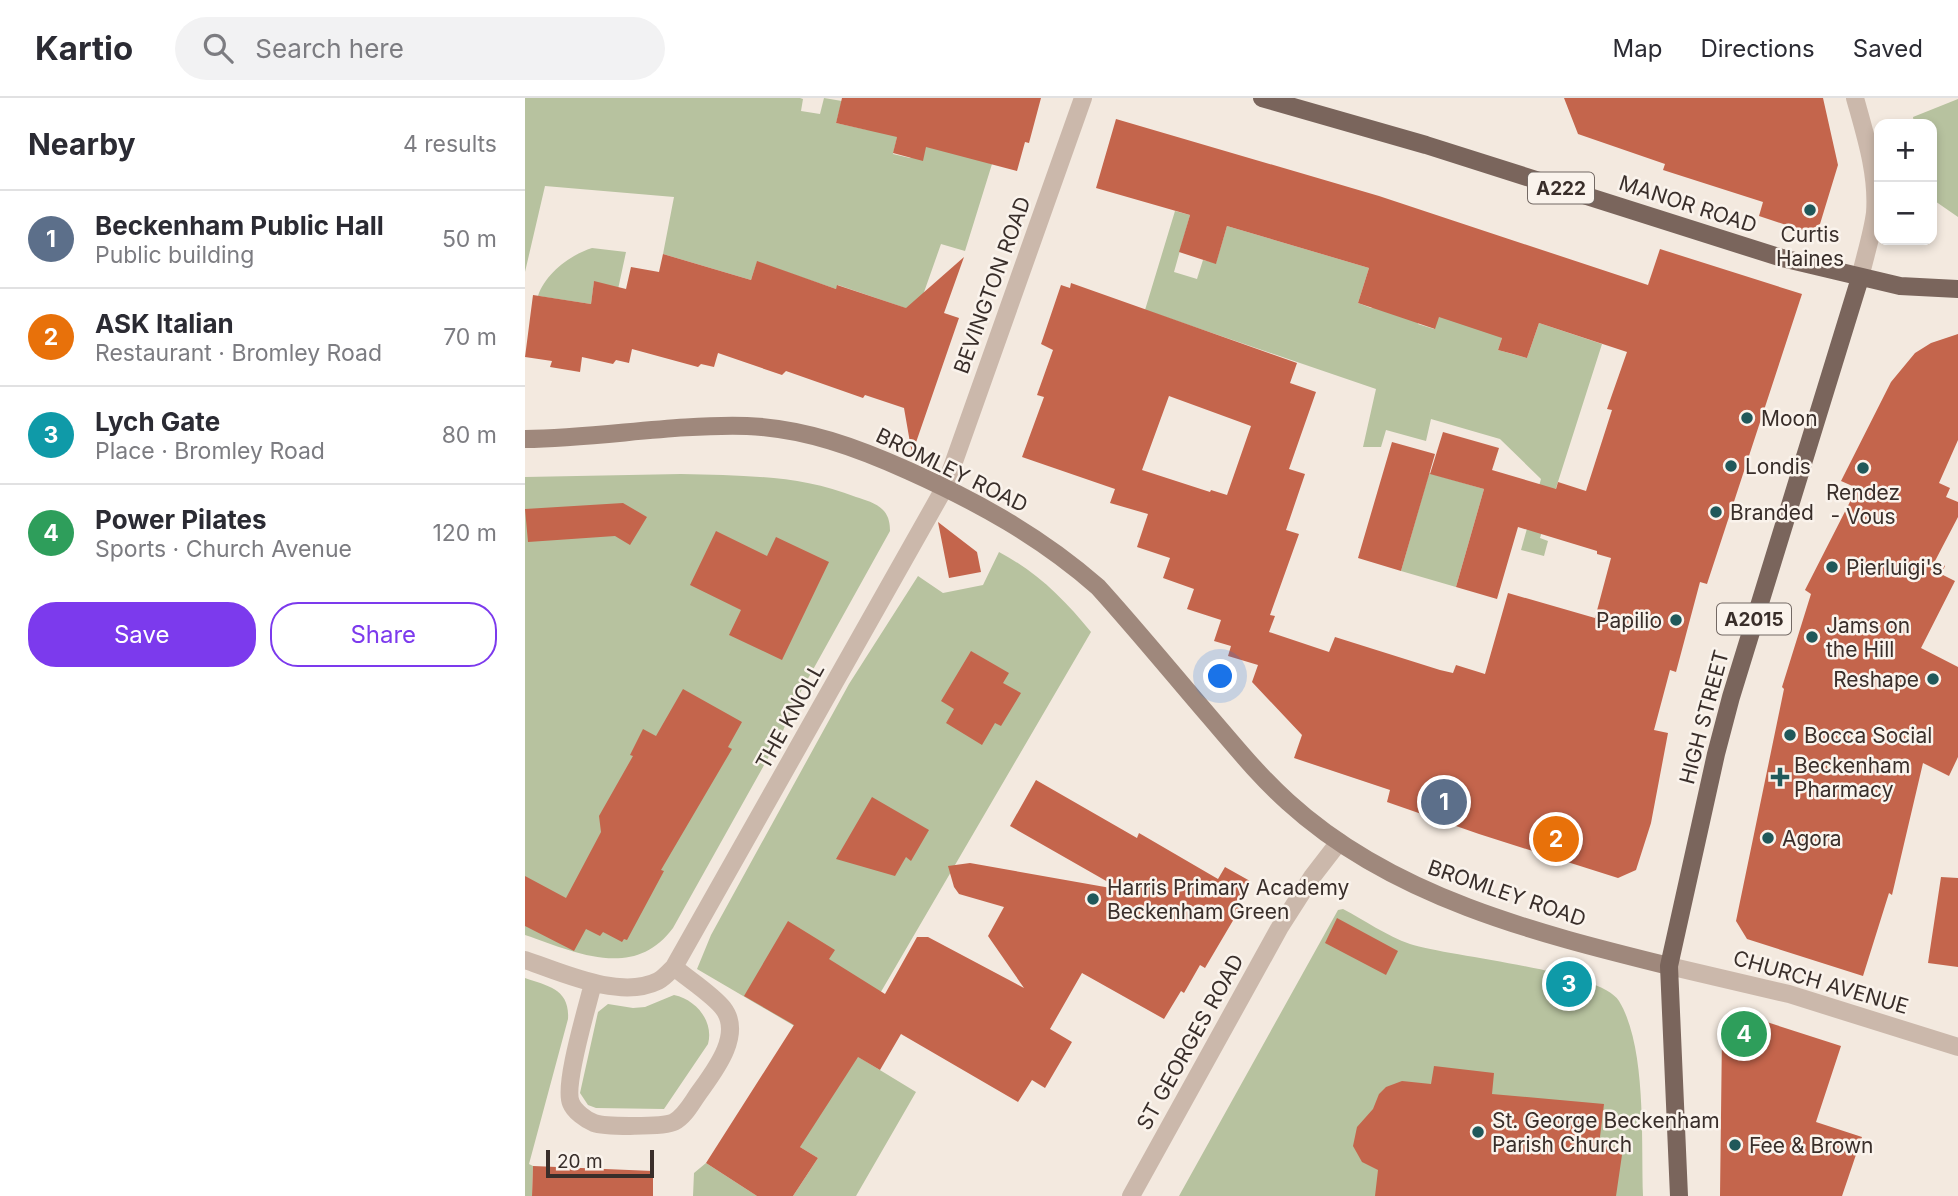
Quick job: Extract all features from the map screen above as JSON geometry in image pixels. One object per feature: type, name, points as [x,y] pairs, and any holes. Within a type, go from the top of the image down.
[{"type":"main road","name":"MANOR ROAD","points":[[1262,98],[1426,145],[1782,258],[1860,278]]},
{"type":"main road","name":"A222","points":[[1860,278],[1921,289],[1958,289]]},
{"type":"main road","name":"HIGH STREET","points":[[1679,1196],[1669,966],[1731,697],[1860,278]]},
{"type":"main road","name":"BROMLEY ROAD","points":[[525,439],[686,428],[748,426],[782,429],[848,446],[945,487],[1014,523],[1098,587],[1266,780],[1311,822],[1339,842],[1397,876],[1461,905],[1669,966]]},
{"type":"street","name":"BEVINGTON ROAD","points":[[945,487],[1083,98]]},
{"type":"street","points":[[1855,98],[1874,174],[1875,194],[1871,232],[1860,278]]},
{"type":"street","name":"THE KNOLL","points":[[525,960],[593,983],[618,987],[643,986],[659,981],[674,967],[945,487]]},
{"type":"street","name":"ST GEORGES ROAD","points":[[1131,1196],[1280,927],[1312,877],[1339,842]]},
{"type":"street","name":"CHURCH AVENUE","points":[[1669,966],[1789,994],[1958,1047]]},
{"type":"street","points":[[593,983],[569,1084],[571,1103],[596,1125],[671,1124],[683,1116],[723,1058],[730,1023],[724,1009],[674,967]]},
{"type":"green space","points":[[525,98],[800,98],[803,99],[801,111],[820,114],[824,98],[842,101],[836,123],[868,130],[901,121],[893,154],[910,158],[928,141],[992,164],[965,251],[941,244],[917,312],[838,285],[836,289],[757,262],[751,280],[663,254],[674,197],[545,186],[525,272]]},
{"type":"green space","points":[[1958,99],[1958,217],[1937,202],[1937,119],[1913,117]]},
{"type":"green space","points":[[1175,211],[1190,215],[1174,272],[1197,279],[1203,260],[1216,263],[1227,226],[1369,268],[1358,303],[1371,308],[1429,287],[1418,324],[1434,329],[1446,293],[1502,338],[1498,350],[1527,358],[1539,323],[1602,344],[1540,538],[1548,541],[1544,556],[1521,550],[1541,479],[1500,439],[1431,419],[1426,441],[1386,430],[1381,447],[1363,447],[1376,389],[1145,310]]},
{"type":"green space","points":[[592,248],[626,252],[617,294],[594,282],[591,304],[538,296],[546,280],[559,266]]},
{"type":"green space","points":[[1429,473],[1484,489],[1456,587],[1401,571]]},
{"type":"green space","points":[[681,474],[791,480],[834,489],[881,508],[888,518],[890,531],[795,702],[782,733],[673,928],[657,944],[640,954],[603,958],[564,949],[525,935],[525,477]]},
{"type":"green space","points":[[999,552],[1026,568],[1049,587],[1091,632],[847,1050],[916,1092],[856,1196],[793,1196],[818,1158],[800,1147],[815,1038],[697,969],[711,935],[849,684],[918,576],[943,593],[983,585]]},
{"type":"green space","points":[[1343,909],[1410,944],[1555,973],[1606,990],[1619,1001],[1628,1020],[1638,1069],[1643,1196],[1179,1196],[1338,910]]},
{"type":"green space","points":[[525,978],[556,990],[568,1009],[568,1019],[529,1164],[533,1166],[532,1196],[525,1196]]},
{"type":"green space","points":[[674,995],[690,1002],[702,1013],[709,1036],[708,1044],[664,1109],[596,1108],[588,1105],[580,1093],[598,1012],[608,1004],[645,1007]]},
{"type":"green space","points":[[706,1163],[757,1196],[693,1196],[694,1173]]},
{"type":"building","points":[[842,98],[1041,98],[1029,143],[1025,142],[1017,171],[926,147],[923,161],[893,153],[897,137],[836,123]]},
{"type":"building","points":[[1564,98],[1823,98],[1838,165],[1820,224],[1807,232],[1759,216],[1763,202],[1663,170],[1665,164],[1578,134]]},
{"type":"building","points":[[1116,119],[1379,196],[1648,285],[1660,249],[1802,294],[1707,584],[1700,582],[1676,672],[1670,670],[1654,730],[1668,733],[1651,823],[1636,870],[1618,878],[1479,834],[1387,802],[1390,790],[1294,758],[1302,735],[1252,682],[1258,665],[1228,656],[1231,646],[1214,641],[1221,620],[1187,609],[1194,589],[1163,578],[1170,558],[1137,547],[1148,514],[1110,503],[1115,489],[1022,457],[1044,397],[1037,395],[1053,350],[1041,344],[1061,285],[1070,288],[1071,283],[1297,363],[1290,383],[1316,392],[1289,469],[1305,474],[1286,530],[1299,534],[1270,615],[1275,616],[1269,632],[1329,652],[1335,637],[1440,670],[1453,673],[1456,665],[1485,674],[1508,593],[1595,618],[1611,558],[1597,554],[1597,551],[1518,527],[1497,599],[1456,587],[1484,489],[1430,474],[1443,432],[1499,448],[1492,470],[1556,489],[1558,482],[1586,491],[1612,410],[1607,409],[1627,352],[1539,323],[1527,358],[1498,350],[1502,338],[1439,317],[1435,329],[1358,303],[1369,268],[1227,226],[1216,264],[1179,252],[1190,215],[1096,188]],"holes":[[[1169,396],[1251,426],[1227,495],[1142,470]]]},
{"type":"building","points":[[663,254],[751,280],[757,261],[836,289],[837,285],[906,308],[964,257],[944,313],[959,318],[912,454],[904,408],[865,395],[863,398],[786,371],[782,375],[718,353],[714,367],[701,364],[698,367],[632,349],[629,363],[616,360],[613,364],[582,357],[580,372],[550,367],[552,361],[525,357],[533,295],[591,304],[594,281],[626,289],[631,267],[659,272]]},
{"type":"building","points":[[1958,334],[1958,440],[1939,483],[1950,488],[1946,497],[1958,502],[1958,517],[1935,561],[1945,566],[1941,574],[1955,581],[1921,648],[1958,667],[1958,757],[1949,776],[1923,763],[1892,895],[1889,893],[1863,976],[1747,939],[1736,921],[1784,689],[1782,687],[1811,594],[1805,590],[1857,488],[1841,481],[1891,382],[1915,353],[1931,343]]},
{"type":"building","points":[[1392,442],[1435,454],[1401,571],[1358,558]]},
{"type":"building","points":[[623,503],[647,517],[630,545],[615,536],[528,542],[525,509]]},
{"type":"building","points":[[938,522],[977,552],[981,572],[949,578]]},
{"type":"building","points":[[716,531],[767,556],[776,537],[829,562],[782,660],[729,635],[741,610],[690,585]]},
{"type":"building","points":[[971,651],[1009,673],[1003,683],[1021,693],[1001,726],[995,723],[982,745],[946,723],[954,709],[941,701]]},
{"type":"building","points":[[683,689],[742,722],[728,747],[732,749],[661,870],[664,871],[627,940],[622,942],[603,932],[600,936],[586,929],[574,951],[525,926],[525,876],[566,898],[601,832],[599,816],[633,756],[630,755],[643,729],[656,736]]},
{"type":"building","points":[[1036,780],[1137,838],[1139,833],[1218,879],[1225,867],[1250,881],[1236,905],[1241,907],[1205,968],[1200,965],[1184,993],[1181,991],[1164,1019],[1082,973],[1050,1029],[1072,1042],[1045,1088],[1032,1080],[1018,1102],[901,1034],[880,1070],[858,1057],[800,1147],[818,1158],[793,1196],[757,1196],[706,1163],[794,1025],[744,996],[788,921],[835,950],[829,959],[885,994],[917,937],[928,937],[1024,988],[988,936],[1004,907],[959,894],[948,866],[970,863],[1122,890],[1010,826]]},
{"type":"building","points":[[872,797],[929,830],[911,861],[906,857],[895,876],[836,859]]},
{"type":"building","points":[[1941,877],[1958,878],[1958,967],[1928,963]]},
{"type":"building","points":[[1337,918],[1398,951],[1386,975],[1325,943]]},
{"type":"building","points":[[1742,1014],[1841,1046],[1816,1122],[1862,1137],[1842,1196],[1720,1196],[1722,1034],[1731,1018]]},
{"type":"building","name":"St. George Beckenham Parish Church","points":[[1434,1066],[1494,1073],[1492,1094],[1604,1104],[1599,1145],[1623,1148],[1616,1196],[1375,1196],[1378,1170],[1362,1162],[1353,1146],[1357,1127],[1373,1109],[1379,1094],[1386,1087],[1402,1081],[1431,1084]]},
{"type":"building","points":[[533,1166],[653,1171],[653,1196],[532,1196]]},
{"type":"place","name":"Curtis Haines","points":[[1810,210]]},
{"type":"place","name":"Moon","points":[[1747,418]]},
{"type":"place","name":"Londis","points":[[1731,466]]},
{"type":"place","name":"Rendez - Vous","points":[[1863,468]]},
{"type":"place","name":"Branded","points":[[1716,512]]},
{"type":"place","name":"Pierluigi's","points":[[1832,567]]},
{"type":"place","name":"Papilio","points":[[1676,620]]},
{"type":"place","name":"Jams on the Hill","points":[[1812,637]]},
{"type":"place","name":"Reshape","points":[[1933,679]]},
{"type":"place","name":"Bocca Social","points":[[1790,735]]},
{"type":"place","name":"Beckenham Pharmacy","points":[[1780,777]]},
{"type":"place","name":"Beckenham Public Hall","points":[[1444,802]]},
{"type":"place","name":"Agora","points":[[1768,838]]},
{"type":"place","name":"ASK Italian","points":[[1556,839]]},
{"type":"place","name":"Harris Primary Academy Beckenham Green","points":[[1093,899]]},
{"type":"place","name":"Lych Gate","points":[[1569,984]]},
{"type":"place","name":"Power Pilates","points":[[1744,1034]]},
{"type":"place","name":"St. George Beckenham Parish Church","points":[[1478,1132]]},
{"type":"place","name":"Fee & Brown","points":[[1735,1145]]}]
